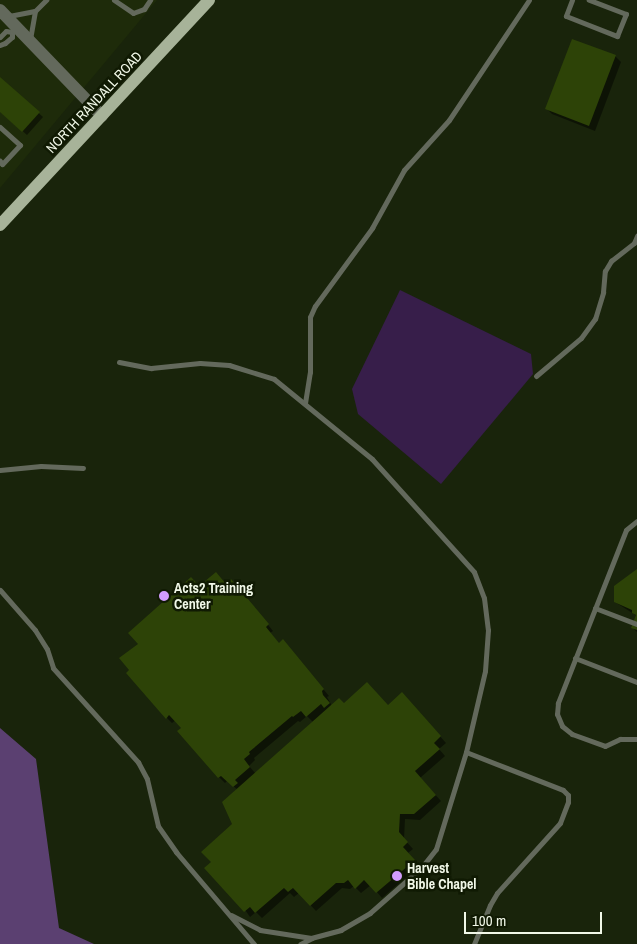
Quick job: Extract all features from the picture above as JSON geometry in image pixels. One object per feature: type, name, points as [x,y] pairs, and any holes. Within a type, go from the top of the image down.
[{"type":"main road","name":"NORTH RANDALL ROAD","points":[[0,225],[209,0]]},
{"type":"street","points":[[3,13],[14,29],[30,41],[102,116]]},
{"type":"lane","points":[[3,13],[18,16],[35,11],[46,0]]},
{"type":"lane","points":[[114,0],[133,13],[144,9],[150,0]]},
{"type":"lane","points":[[305,403],[310,372],[310,316],[315,306],[372,228],[404,170],[449,120],[529,0]]},
{"type":"lane","points":[[572,0],[566,16],[617,36],[626,14],[589,0]]},
{"type":"lane","points":[[30,41],[35,11]]},
{"type":"lane","points":[[0,37],[6,30],[14,29],[12,37],[0,45]]},
{"type":"lane","points":[[0,127],[20,145],[2,164],[0,161]]},
{"type":"lane","points":[[536,376],[581,338],[595,319],[603,292],[605,271],[612,261],[634,243],[637,236]]},
{"type":"lane","points":[[119,362],[151,368],[200,363],[229,365],[274,379],[372,459],[474,572],[484,598],[488,630],[485,671],[466,752],[436,849],[421,868],[370,913],[341,930],[312,938],[300,944]]},
{"type":"lane","points":[[0,470],[41,466],[84,468]]},
{"type":"lane","points":[[637,521],[626,530],[558,703],[557,714],[562,726],[572,734],[605,746],[620,739],[637,739]]},
{"type":"lane","points":[[0,590],[35,630],[47,649],[53,668],[138,762],[147,780],[158,826],[176,852],[254,944]]},
{"type":"lane","points":[[595,608],[637,624]]},
{"type":"lane","points":[[575,658],[637,682]]},
{"type":"lane","points":[[466,752],[563,790],[568,795],[568,802],[560,823],[497,893],[474,944]]},
{"type":"lane","points":[[228,914],[260,930],[312,938]]},
{"type":"shaded area","points":[[0,0],[157,0],[0,188]]},
{"type":"shaded area","points":[[400,290],[531,354],[533,374],[441,484],[358,414],[352,389]]},
{"type":"shaded area","points":[[0,728],[36,759],[59,928],[94,944],[0,944]]},
{"type":"building","points":[[572,39],[616,55],[589,126],[545,109]]},
{"type":"building","points":[[0,77],[40,112],[22,132],[0,112]]},
{"type":"building","points":[[637,569],[637,630],[631,628],[636,615],[632,613],[632,610],[614,602],[614,586]]},
{"type":"building","points":[[216,572],[226,584],[231,579],[269,624],[266,627],[279,643],[283,639],[324,689],[322,691],[323,695],[330,703],[324,708],[321,704],[306,717],[301,711],[292,716],[249,752],[250,754],[244,759],[250,767],[235,780],[238,783],[233,787],[221,776],[218,778],[177,731],[181,728],[169,715],[166,719],[126,673],[129,670],[119,658],[138,644],[128,633],[191,577],[201,588],[205,584],[204,582]]},
{"type":"building","points":[[367,682],[388,705],[402,692],[441,736],[434,743],[440,749],[415,771],[436,795],[414,814],[400,814],[399,832],[408,842],[403,847],[415,860],[376,893],[364,880],[355,889],[348,880],[344,883],[336,883],[310,906],[293,888],[288,892],[284,888],[255,913],[250,907],[244,912],[204,868],[211,862],[201,852],[232,824],[222,802],[339,698],[344,703]]},
{"type":"place","name":"Acts2 Training Center","points":[[164,596]]},
{"type":"place","name":"Harvest Bible Chapel","points":[[397,876]]}]
